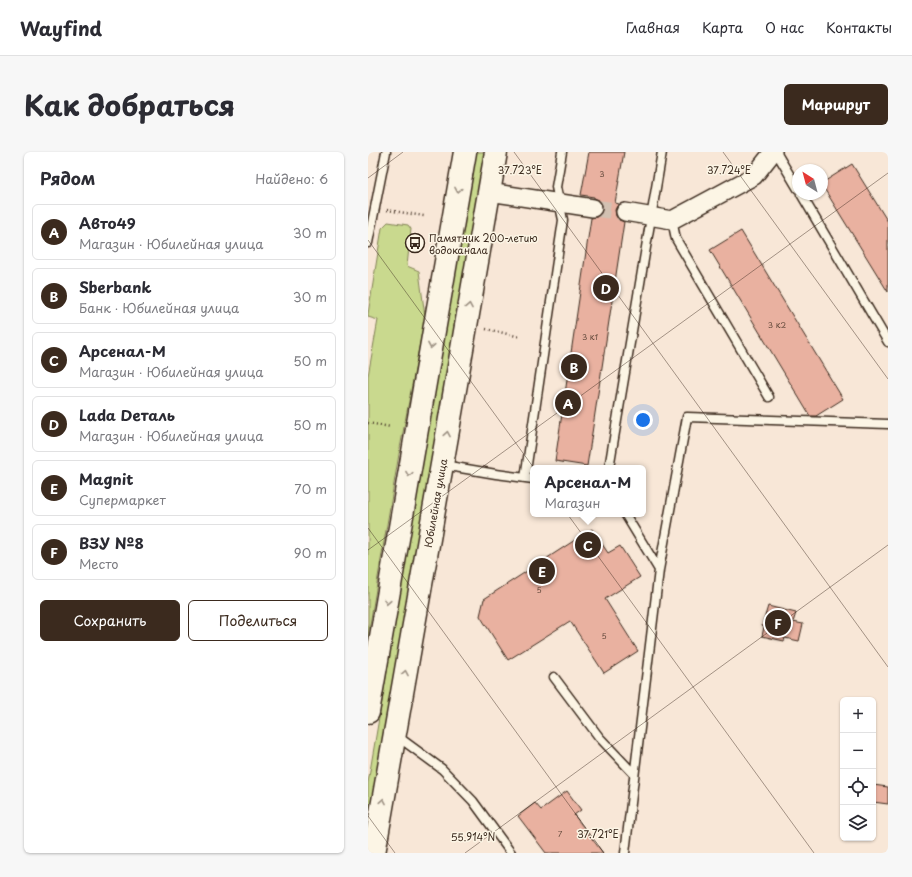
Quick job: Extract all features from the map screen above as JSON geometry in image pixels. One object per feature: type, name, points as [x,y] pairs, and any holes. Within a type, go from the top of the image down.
[{"type":"main road","points":[[368,712],[465,152]]},
{"type":"main road","name":"Юбилейная улица","points":[[374,853],[496,152]]},
{"type":"street","points":[[625,212],[672,220],[754,176],[773,152]]},
{"type":"street","points":[[489,192],[593,208]]},
{"type":"lane","points":[[368,243],[386,152]]},
{"type":"lane","points":[[531,465],[563,220],[556,187],[562,152]]},
{"type":"lane","points":[[610,465],[662,152]]},
{"type":"lane","points":[[776,152],[792,179]]},
{"type":"lane","points":[[805,200],[888,342]]},
{"type":"lane","points":[[672,220],[676,239],[769,397]]},
{"type":"lane","points":[[625,853],[659,570],[687,417],[888,424]]},
{"type":"lane","points":[[442,464],[529,478]]},
{"type":"lane","points":[[627,517],[659,570]]},
{"type":"lane","points":[[554,677],[598,737],[634,774]]},
{"type":"lane","points":[[394,734],[442,768],[473,801],[510,853]]},
{"type":"path","points":[[375,207],[424,216]]},
{"type":"path","points":[[466,325],[521,337]]},
{"type":"path","points":[[368,423],[391,428]]},
{"type":"green space","points":[[475,152],[485,152],[368,832],[368,783]]},
{"type":"green space","points":[[388,222],[408,225],[411,229],[407,266],[419,271],[425,317],[400,448],[368,636],[368,376],[378,320],[368,317],[368,314],[382,228]]},
{"type":"building","points":[[589,152],[624,152],[615,203],[620,204],[615,210],[616,216],[619,220],[624,222],[587,465],[555,461],[591,218],[601,215],[603,209],[599,200],[594,197],[581,195]]},
{"type":"building","points":[[852,164],[888,222],[888,292],[828,195],[828,179]]},
{"type":"building","points":[[741,231],[843,399],[816,416],[810,416],[710,250]]},
{"type":"building","points":[[592,529],[608,553],[620,546],[640,577],[605,599],[638,651],[604,673],[570,621],[508,660],[480,616],[484,599]]},
{"type":"building","points":[[768,606],[796,613],[793,622],[803,624],[799,641],[785,638],[784,641],[762,636],[764,627],[762,626]]},
{"type":"building","points":[[876,785],[888,787],[888,804],[876,802]]},
{"type":"building","points":[[567,791],[581,810],[574,815],[603,853],[546,853],[518,816],[535,803],[541,810]]},
{"type":"tunnel","points":[[593,208],[625,212]]},
{"type":"place","name":"Памятник 200-летию водоканала","points":[[415,243]]},
{"type":"place","name":"Lada Dеталь","points":[[606,288]]},
{"type":"place","name":"Sberbank","points":[[574,367]]},
{"type":"place","name":"Авто49","points":[[568,403]]},
{"type":"place","name":"Арсенал-М","points":[[588,545]]},
{"type":"place","name":"Magnit","points":[[542,571]]},
{"type":"place","name":"ВЗУ №8","points":[[778,623]]}]
